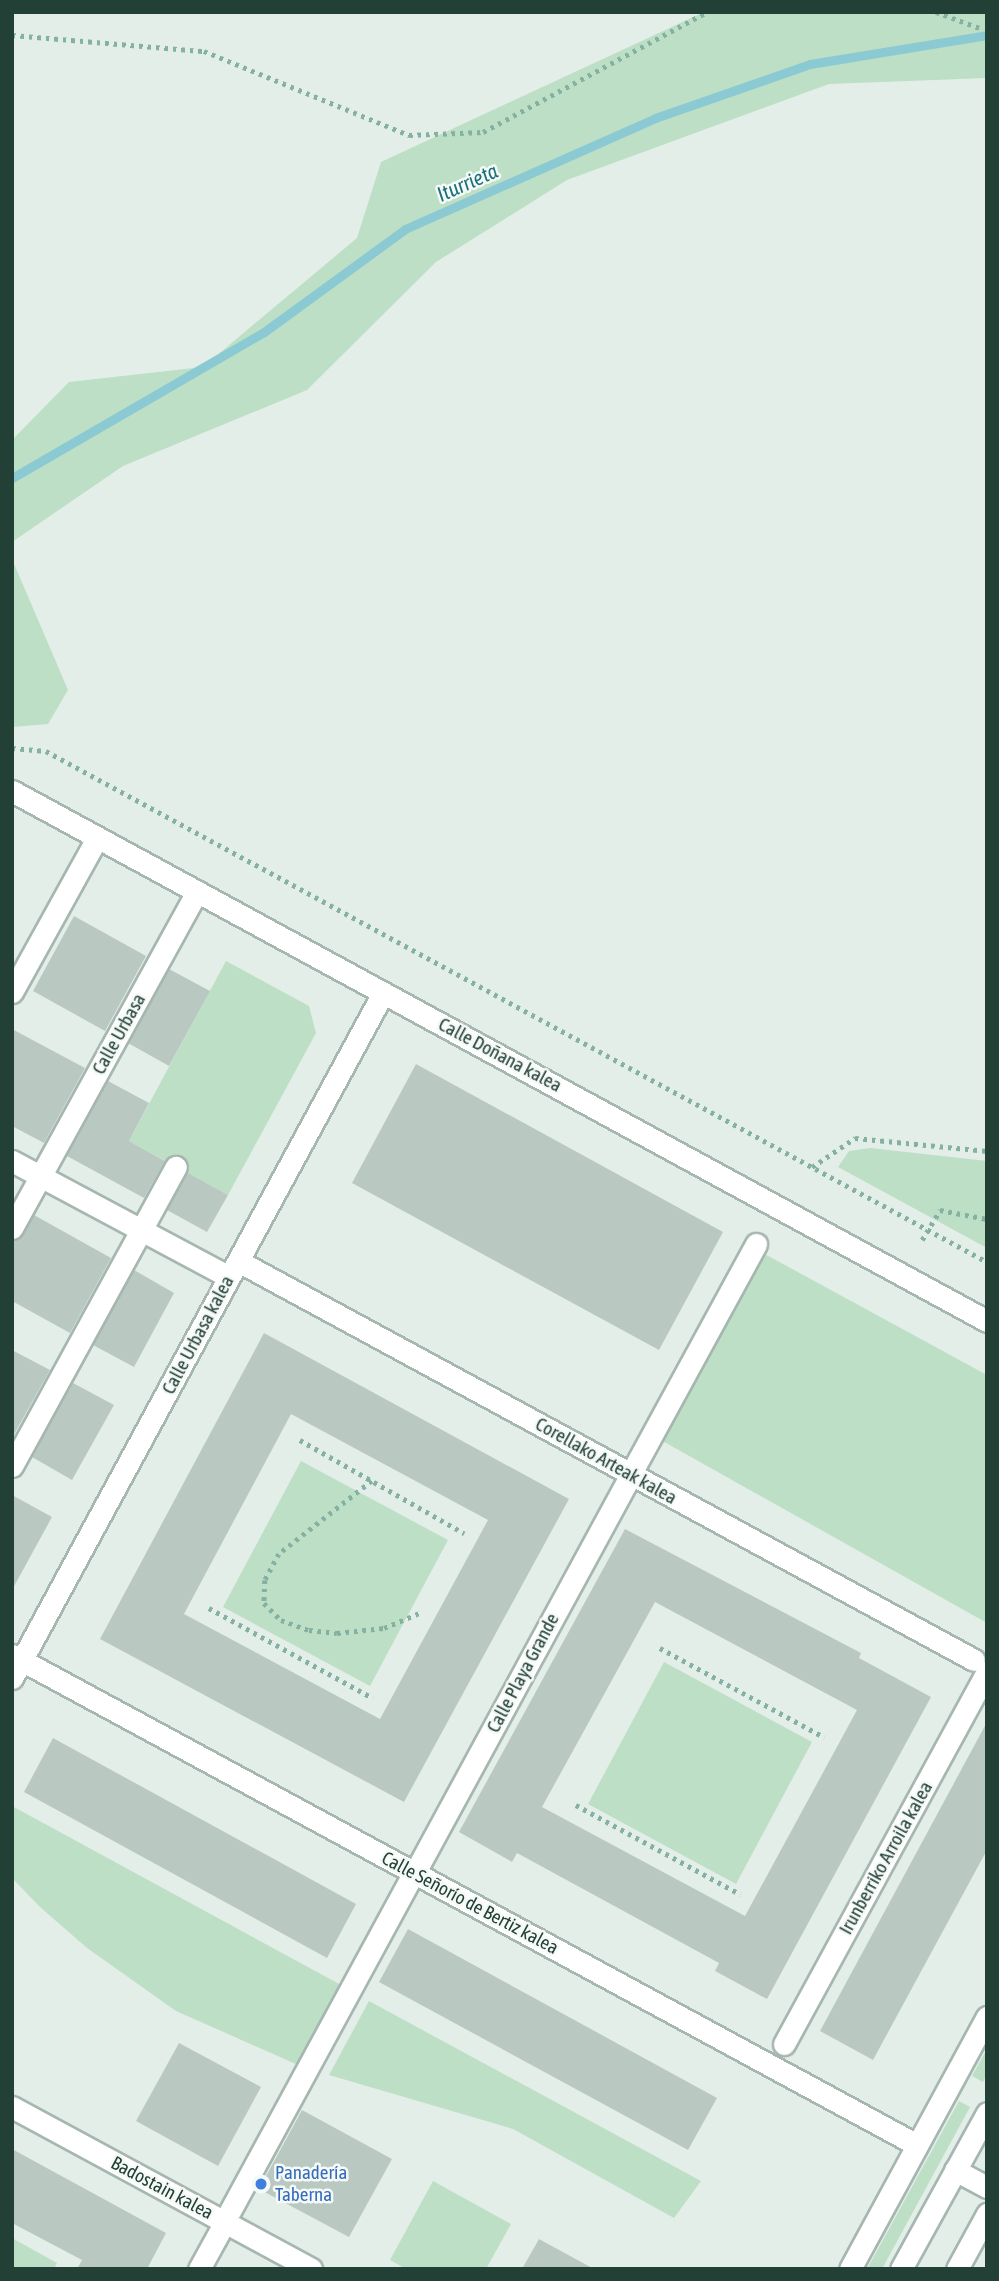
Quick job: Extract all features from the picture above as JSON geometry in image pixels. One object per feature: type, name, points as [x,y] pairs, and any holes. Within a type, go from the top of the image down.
[{"type":"street","name":"Calle Doñana kalea","points":[[12,791],[987,1321]]},
{"type":"street","points":[[12,992],[97,838]]},
{"type":"street","name":"Calle Urbasa","points":[[12,1228],[197,891]]},
{"type":"street","name":"Calle Urbasa kalea","points":[[15,1664],[383,993]]},
{"type":"street","points":[[12,1161],[141,1230],[234,1269]]},
{"type":"street","points":[[12,1466],[176,1167]]},
{"type":"street","name":"Calle Playa Grande","points":[[199,2269],[756,1244]]},
{"type":"street","name":"Corellako Arteak kalea","points":[[234,1269],[980,1666]]},
{"type":"street","name":"Calle Señorío de Bertiz kalea","points":[[15,1664],[917,2145]]},
{"type":"street","name":"Irunberriko Arroila kalea","points":[[784,2044],[980,1666]]},
{"type":"street","points":[[850,2269],[987,2017]]},
{"type":"street","name":"Badostain kalea","points":[[12,2107],[311,2269]]},
{"type":"street","points":[[901,2269],[987,2113]]},
{"type":"street","points":[[955,2170],[987,2187]]},
{"type":"street","points":[[957,2269],[987,2214]]},
{"type":"path","points":[[12,35],[204,51],[409,135],[483,132],[708,12]]},
{"type":"path","points":[[936,12],[980,28]]},
{"type":"path","points":[[12,748],[47,751],[987,1262]]},
{"type":"path","points":[[812,1167],[855,1138],[987,1151]]},
{"type":"path","points":[[922,1240],[940,1210],[987,1219]]},
{"type":"path","points":[[300,1440],[464,1533]]},
{"type":"path","points":[[372,1481],[279,1554],[265,1580],[264,1604],[281,1620],[309,1630],[337,1633],[384,1628],[420,1613]]},
{"type":"path","points":[[209,1608],[373,1698]]},
{"type":"path","points":[[660,1648],[824,1737]]},
{"type":"path","points":[[576,1805],[740,1894]]},
{"type":"green space","points":[[704,12],[987,12],[987,78],[829,84],[567,180],[436,262],[307,390],[123,466],[12,542],[12,440],[69,382],[203,367],[357,238],[381,162]]},
{"type":"green space","points":[[12,559],[68,690],[48,724],[12,727]]},
{"type":"green space","points":[[226,961],[309,1006],[316,1033],[228,1195],[129,1141]]},
{"type":"green space","points":[[870,1148],[987,1161],[987,1248],[838,1167],[849,1151]]},
{"type":"green space","points":[[761,1252],[987,1375],[987,1623],[659,1439]]},
{"type":"green space","points":[[301,1461],[448,1540],[370,1686],[223,1607]]},
{"type":"green space","points":[[664,1662],[812,1742],[736,1884],[588,1804]]},
{"type":"green space","points":[[12,1806],[341,1985],[298,2065],[176,2011],[87,1948],[40,1907],[12,1878]]},
{"type":"green space","points":[[369,2001],[701,2181],[674,2218],[513,2129],[329,2075]]},
{"type":"green space","points":[[987,2049],[987,2074],[983,2082],[972,2076]]},
{"type":"green space","points":[[959,2101],[970,2107],[882,2269],[867,2269]]},
{"type":"green space","points":[[433,2181],[511,2224],[486,2269],[406,2269],[390,2260]]},
{"type":"green space","points":[[12,2238],[57,2263],[54,2269],[12,2269]]},
{"type":"building","points":[[74,916],[146,956],[105,1031],[33,991]]},
{"type":"building","points":[[169,969],[210,991],[169,1066],[128,1043]]},
{"type":"building","points":[[12,1029],[85,1068],[44,1143],[12,1126]]},
{"type":"building","points":[[416,1064],[723,1232],[659,1350],[352,1183]]},
{"type":"building","points":[[108,1081],[149,1103],[129,1141],[165,1161],[144,1198],[67,1156]]},
{"type":"building","points":[[188,1173],[228,1195],[207,1232],[167,1210]]},
{"type":"building","points":[[34,1215],[111,1258],[70,1333],[12,1301],[12,1241],[23,1235]]},
{"type":"building","points":[[134,1270],[174,1293],[134,1367],[93,1345]]},
{"type":"building","points":[[264,1333],[569,1499],[404,1802],[100,1639]],"holes":[[[291,1414],[488,1520],[380,1719],[184,1614]]]},
{"type":"building","points":[[12,1350],[50,1370],[12,1438]]},
{"type":"building","points":[[73,1383],[114,1405],[72,1480],[32,1457]]},
{"type":"building","points":[[12,1495],[52,1517],[12,1590]]},
{"type":"building","points":[[625,1529],[861,1653],[859,1658],[931,1697],[767,1999],[715,1971],[719,1963],[517,1853],[512,1862],[459,1832]],"holes":[[[655,1602],[857,1710],[745,1916],[542,1807]]]},
{"type":"building","points":[[987,1722],[987,1850],[873,2060],[820,2031]]},
{"type":"building","points":[[53,1738],[356,1904],[327,1958],[24,1792]]},
{"type":"building","points":[[408,1929],[717,2098],[688,2150],[379,1982]]},
{"type":"building","points":[[179,2043],[261,2087],[218,2166],[136,2121]]},
{"type":"building","points":[[302,2110],[392,2159],[349,2237],[259,2189]]},
{"type":"building","points":[[12,2149],[166,2233],[147,2269],[77,2269],[82,2260],[12,2223]]},
{"type":"building","points":[[539,2239],[594,2269],[522,2269]]},
{"type":"waterway","name":"Iturrieta","points":[[12,478],[264,332],[405,229],[655,118],[810,64],[987,35]]},
{"type":"place","name":"Panadería Taberna","points":[[261,2184]]}]
